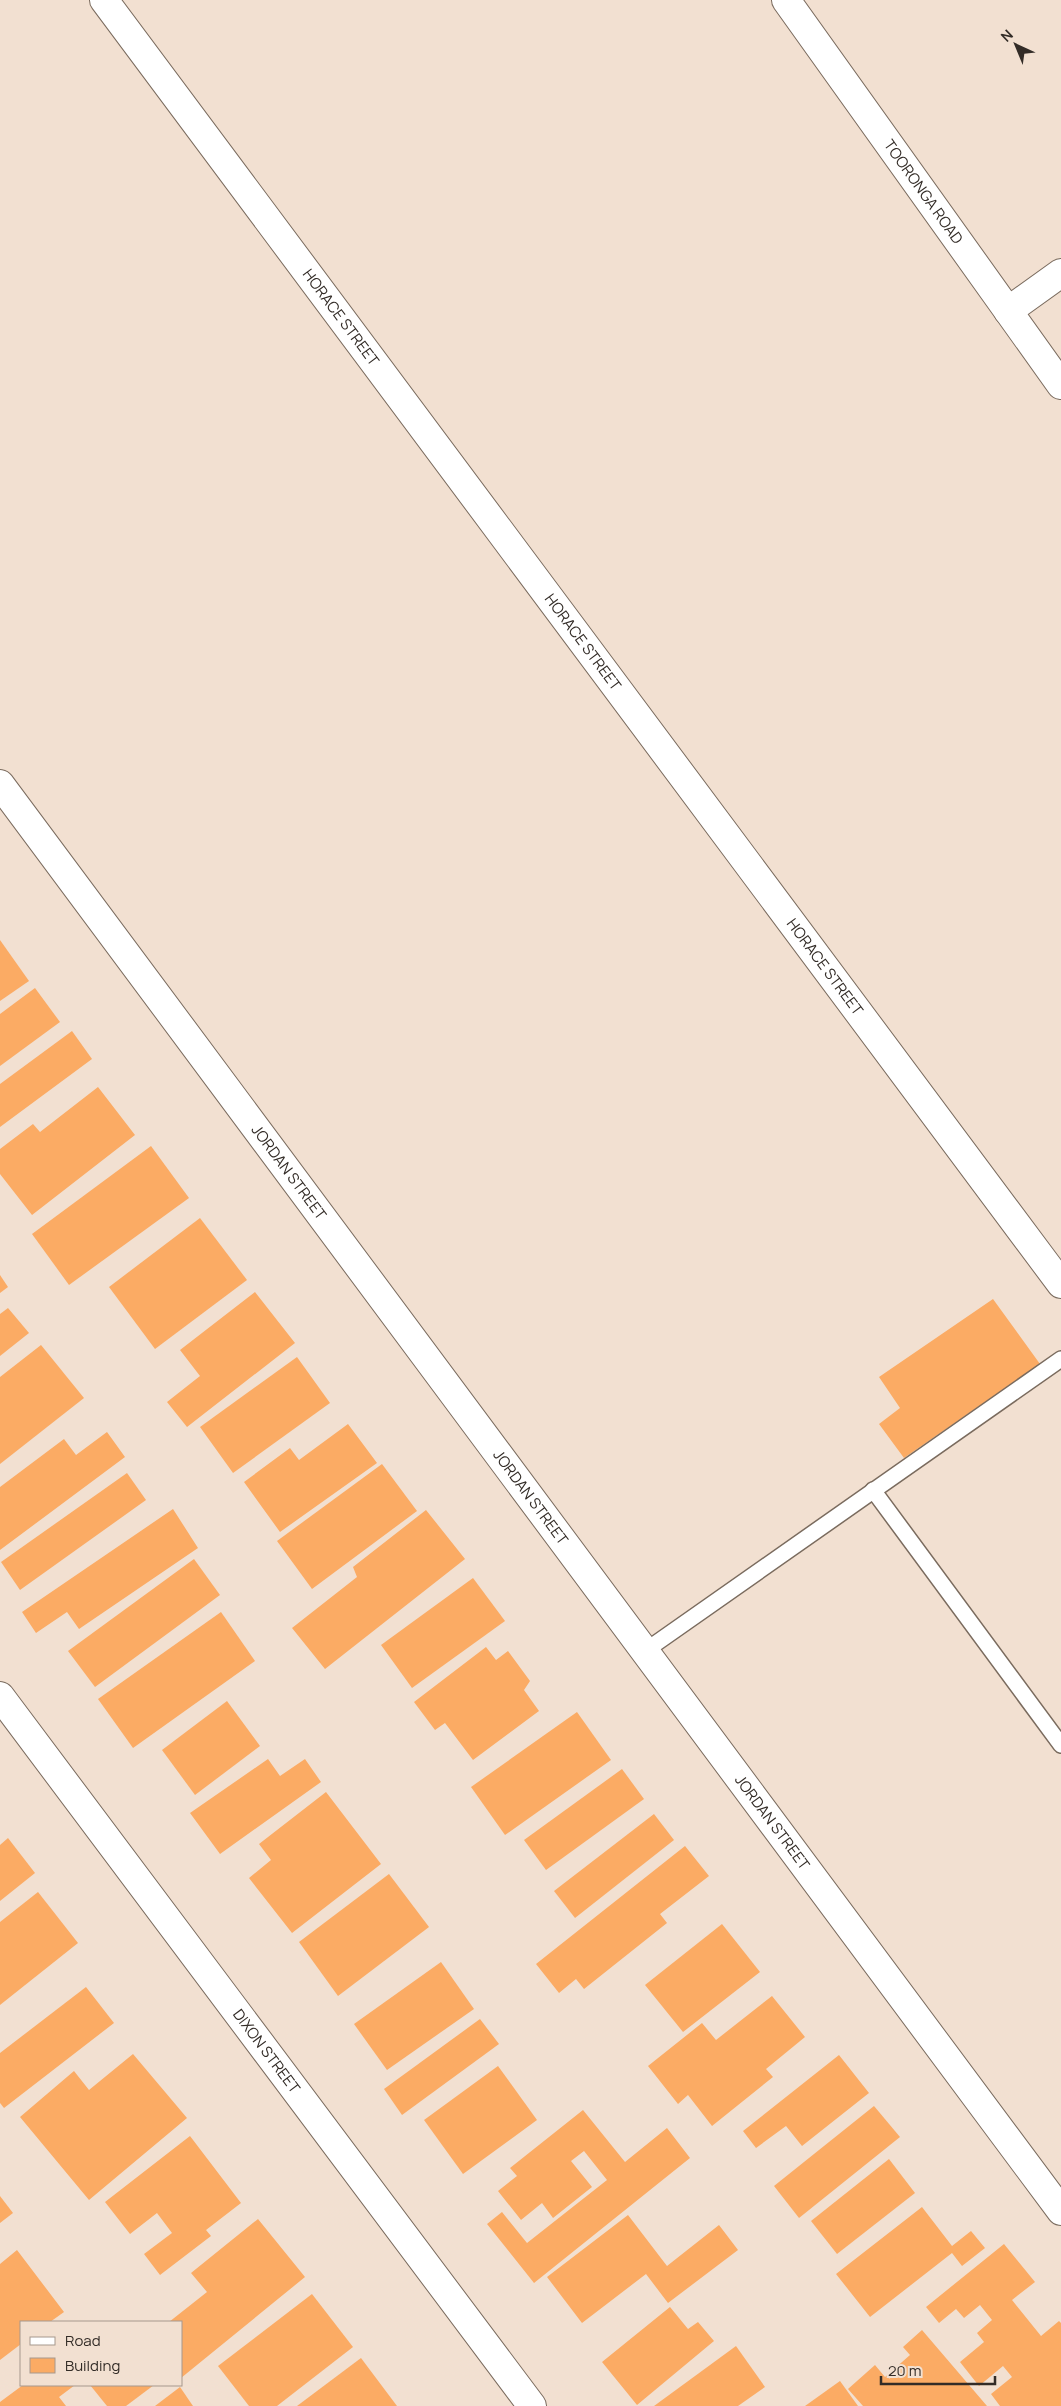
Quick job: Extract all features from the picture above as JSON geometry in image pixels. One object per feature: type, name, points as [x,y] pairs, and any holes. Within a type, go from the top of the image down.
[{"type":"street","name":"HORACE STREET","points":[[104,0],[1061,1284]]},
{"type":"street","name":"TOORONGA ROAD","points":[[786,0],[1061,385]]},
{"type":"street","points":[[1008,311],[1061,273]]},
{"type":"street","name":"JORDAN STREET","points":[[0,784],[1061,2211]]},
{"type":"street","name":"DIXON STREET","points":[[0,1696],[532,2406]]},
{"type":"lane","points":[[645,1651],[1061,1359]]},
{"type":"lane","points":[[873,1490],[1061,1745]]},
{"type":"building","points":[[0,940],[29,981],[0,1001]]},
{"type":"building","points":[[35,988],[60,1022],[0,1066],[0,1014]]},
{"type":"building","points":[[72,1031],[92,1059],[0,1127],[0,1084]]},
{"type":"building","points":[[98,1087],[135,1135],[32,1215],[0,1174],[0,1149],[33,1124],[40,1132]]},
{"type":"building","points":[[151,1146],[189,1198],[69,1285],[32,1234]]},
{"type":"building","points":[[200,1218],[247,1280],[155,1349],[109,1287]]},
{"type":"building","points":[[0,1275],[8,1287],[0,1293]]},
{"type":"building","points":[[255,1292],[295,1343],[187,1427],[167,1402],[200,1376],[180,1350]]},
{"type":"building","points":[[993,1299],[1040,1364],[904,1458],[879,1424],[900,1408],[879,1377]]},
{"type":"building","points":[[8,1308],[29,1333],[0,1356],[0,1314]]},
{"type":"building","points":[[41,1345],[84,1398],[0,1464],[0,1377]]},
{"type":"building","points":[[297,1357],[330,1403],[233,1473],[200,1427]]},
{"type":"building","points":[[348,1424],[377,1463],[280,1532],[244,1482],[290,1448],[299,1460]]},
{"type":"building","points":[[107,1432],[125,1457],[0,1550],[0,1487],[64,1439],[76,1455]]},
{"type":"building","points":[[382,1464],[417,1511],[312,1589],[277,1541]]},
{"type":"building","points":[[127,1473],[146,1500],[20,1590],[1,1562]]},
{"type":"building","points":[[173,1509],[198,1548],[79,1629],[67,1612],[36,1633],[22,1612]]},
{"type":"building","points":[[426,1510],[465,1559],[325,1669],[292,1628],[357,1577],[353,1567]]},
{"type":"building","points":[[194,1559],[220,1595],[95,1687],[68,1651]]},
{"type":"building","points":[[473,1578],[505,1621],[412,1688],[381,1645]]},
{"type":"building","points":[[221,1612],[255,1661],[133,1748],[98,1699]]},
{"type":"building","points":[[486,1647],[496,1660],[508,1651],[530,1681],[524,1690],[539,1711],[473,1760],[445,1723],[435,1730],[414,1702]]},
{"type":"building","points":[[227,1701],[260,1746],[195,1795],[162,1750]]},
{"type":"building","points":[[577,1712],[611,1760],[505,1835],[471,1787]]},
{"type":"building","points":[[268,1759],[280,1776],[305,1759],[321,1782],[220,1854],[190,1813]]},
{"type":"building","points":[[622,1769],[644,1799],[546,1870],[524,1840]]},
{"type":"building","points":[[326,1792],[381,1864],[292,1933],[249,1878],[271,1860],[259,1844]]},
{"type":"building","points":[[654,1814],[674,1840],[575,1918],[554,1891]]},
{"type":"building","points":[[8,1838],[35,1873],[0,1901],[0,1845]]},
{"type":"building","points":[[685,1846],[709,1876],[660,1914],[667,1923],[584,1989],[576,1979],[559,1993],[536,1964]]},
{"type":"building","points":[[389,1874],[429,1927],[338,1996],[299,1942]]},
{"type":"building","points":[[38,1892],[78,1943],[0,2005],[0,1922]]},
{"type":"building","points":[[722,1924],[760,1972],[683,2032],[645,1985]]},
{"type":"building","points":[[441,1962],[474,2009],[387,2070],[354,2024]]},
{"type":"building","points":[[86,1987],[114,2023],[4,2108],[0,2103],[0,2053]]},
{"type":"building","points":[[772,1996],[805,2037],[766,2069],[773,2077],[712,2126],[688,2095],[678,2104],[648,2066],[702,2023],[716,2040]]},
{"type":"building","points":[[480,2019],[499,2044],[402,2115],[384,2089]]},
{"type":"building","points":[[133,2054],[187,2118],[89,2200],[20,2117],[74,2071],[89,2090]]},
{"type":"building","points":[[839,2055],[869,2093],[802,2146],[786,2126],[756,2148],[743,2131]]},
{"type":"building","points":[[498,2066],[537,2120],[463,2174],[424,2120]]},
{"type":"building","points":[[874,2106],[900,2137],[799,2218],[774,2186]]},
{"type":"building","points":[[583,2110],[625,2162],[667,2128],[690,2158],[534,2283],[487,2224],[502,2212],[527,2243],[607,2180],[584,2151],[571,2161],[592,2187],[553,2218],[542,2203],[521,2220],[498,2191],[517,2176],[510,2168]]},
{"type":"building","points":[[190,2136],[241,2203],[206,2230],[211,2236],[160,2275],[144,2254],[172,2233],[157,2213],[130,2234],[105,2202]]},
{"type":"building","points":[[889,2159],[915,2193],[837,2254],[811,2221]]},
{"type":"building","points":[[0,2196],[13,2213],[0,2223]]},
{"type":"building","points":[[922,2207],[952,2246],[971,2231],[985,2248],[962,2266],[952,2253],[870,2317],[836,2274]]},
{"type":"building","points":[[628,2215],[667,2266],[719,2225],[738,2250],[668,2303],[646,2274],[582,2323],[547,2277]]},
{"type":"building","points":[[258,2219],[305,2277],[182,2377],[182,2321],[170,2321],[207,2292],[191,2273]]},
{"type":"building","points":[[1004,2244],[1035,2282],[1012,2300],[1041,2336],[1059,2321],[1061,2323],[1061,2406],[1000,2406],[991,2394],[1012,2377],[1003,2366],[979,2386],[960,2362],[984,2342],[977,2333],[992,2320],[980,2305],[964,2318],[956,2309],[939,2323],[926,2307]]},
{"type":"building","points":[[17,2250],[64,2312],[51,2321],[20,2321],[20,2345],[0,2360],[0,2264]]},
{"type":"building","points":[[312,2294],[353,2347],[277,2406],[249,2406],[218,2366]]},
{"type":"building","points":[[670,2307],[688,2329],[698,2322],[714,2341],[637,2405],[602,2362]]},
{"type":"building","points":[[922,2330],[987,2406],[863,2406],[848,2389],[875,2365],[885,2377],[910,2355],[903,2347]]},
{"type":"building","points":[[736,2346],[765,2387],[738,2406],[654,2406]]},
{"type":"building","points":[[361,2358],[397,2406],[297,2406]]},
{"type":"building","points":[[840,2381],[858,2406],[805,2406]]},
{"type":"building","points":[[22,2386],[74,2386],[59,2397],[66,2406],[0,2406],[0,2402]]},
{"type":"building","points":[[91,2386],[153,2386],[126,2406],[107,2406]]},
{"type":"building","points":[[180,2387],[193,2406],[155,2406]]}]
